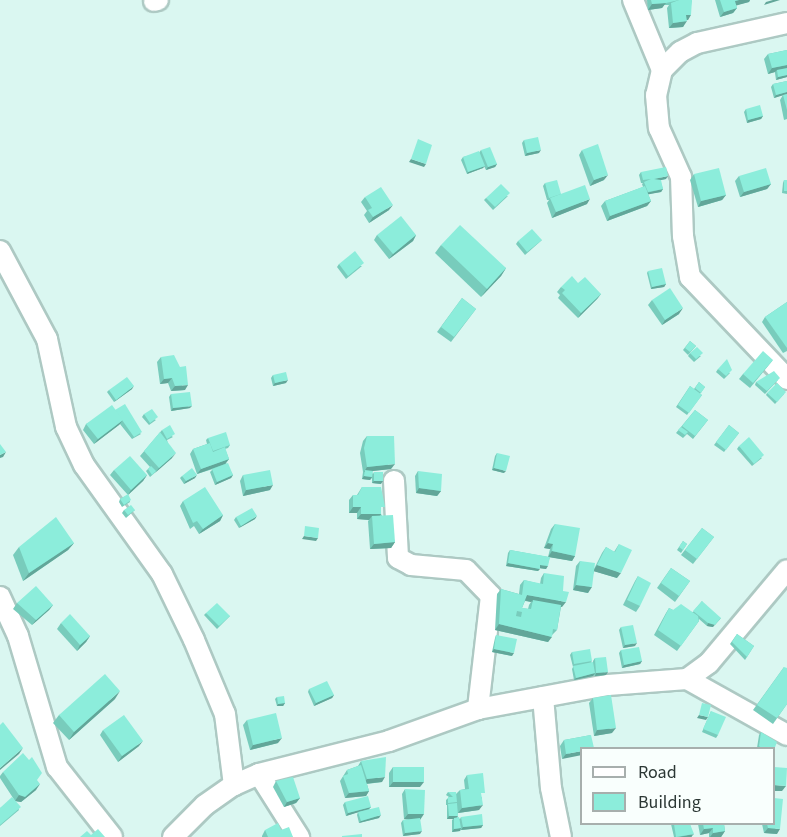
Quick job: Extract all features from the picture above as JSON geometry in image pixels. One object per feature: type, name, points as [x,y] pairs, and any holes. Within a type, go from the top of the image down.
[{"type":"street","points":[[633,0],[662,70]]},
{"type":"street","points":[[787,23],[697,43],[680,52],[662,70],[656,95],[659,128],[681,177],[683,236],[690,277],[787,379]]},
{"type":"street","points":[[0,251],[47,339],[66,427],[84,465],[162,574],[194,640],[225,714],[234,785]]},
{"type":"street","points":[[394,481],[398,558],[411,566],[466,570],[491,596],[478,709]]},
{"type":"street","points":[[173,837],[205,805],[234,785],[259,774],[389,741],[478,709],[608,686],[687,679],[710,663],[787,570]]},
{"type":"street","points":[[0,597],[18,636],[57,767],[112,837]]},
{"type":"street","points":[[687,679],[787,735]]},
{"type":"street","points":[[543,697],[551,788],[561,837]]},
{"type":"street","points":[[259,774],[299,837]]},
{"type":"building","points":[[651,0],[666,0],[666,3],[652,4]]},
{"type":"building","points":[[679,0],[692,0],[691,15],[686,15],[687,21],[673,23],[671,3]]},
{"type":"building","points":[[720,0],[739,0],[735,1],[737,8],[724,12]]},
{"type":"building","points":[[787,50],[787,65],[772,68],[768,54]]},
{"type":"building","points":[[787,68],[787,75],[778,77],[777,70]]},
{"type":"building","points":[[787,81],[787,92],[776,95],[773,84]]},
{"type":"building","points":[[787,94],[787,110],[783,95]]},
{"type":"building","points":[[760,105],[763,116],[748,120],[746,109]]},
{"type":"building","points":[[538,137],[541,150],[527,153],[524,140]]},
{"type":"building","points":[[418,139],[432,145],[426,164],[411,159]]},
{"type":"building","points":[[598,144],[608,175],[594,180],[582,150]]},
{"type":"building","points":[[490,147],[497,164],[488,167],[481,150]]},
{"type":"building","points":[[479,151],[485,166],[468,172],[463,157]]},
{"type":"building","points":[[666,167],[668,176],[654,179],[661,180],[663,189],[648,192],[644,182],[651,179],[643,180],[641,172]]},
{"type":"building","points":[[719,168],[726,195],[701,201],[694,174]]},
{"type":"building","points":[[766,168],[771,184],[744,192],[739,176]]},
{"type":"building","points":[[557,180],[561,194],[549,198],[545,183]]},
{"type":"building","points":[[784,180],[787,180],[787,191],[784,191]]},
{"type":"building","points":[[501,184],[510,193],[495,207],[486,198]]},
{"type":"building","points":[[585,185],[590,199],[556,212],[550,198]]},
{"type":"building","points":[[645,186],[651,201],[610,216],[605,201]]},
{"type":"building","points":[[381,187],[393,205],[373,217],[368,210],[372,208],[365,197]]},
{"type":"building","points":[[401,216],[416,235],[393,254],[377,235]]},
{"type":"building","points":[[460,225],[506,268],[487,289],[441,245]]},
{"type":"building","points":[[532,229],[542,240],[527,252],[518,241]]},
{"type":"building","points":[[355,251],[364,263],[348,276],[339,264]]},
{"type":"building","points":[[662,268],[666,284],[652,287],[648,271]]},
{"type":"building","points":[[572,276],[578,283],[585,277],[601,294],[581,313],[562,293],[565,290],[561,287]]},
{"type":"building","points":[[670,288],[683,308],[665,320],[652,300]]},
{"type":"building","points":[[462,298],[476,309],[454,337],[441,327]]},
{"type":"building","points":[[787,302],[787,348],[765,317]]},
{"type":"building","points":[[690,341],[696,346],[690,352],[685,348]]},
{"type":"building","points":[[697,347],[703,353],[696,359],[690,353]]},
{"type":"building","points":[[763,351],[773,360],[753,383],[743,374]]},
{"type":"building","points":[[174,355],[180,367],[186,366],[188,385],[175,386],[172,378],[164,379],[161,357]]},
{"type":"building","points":[[727,359],[732,370],[726,376],[718,369]]},
{"type":"building","points":[[774,371],[780,378],[767,391],[756,382]]},
{"type":"building","points":[[286,372],[288,380],[275,383],[273,375]]},
{"type":"building","points":[[127,377],[134,386],[116,400],[109,390]]},
{"type":"building","points":[[699,382],[705,387],[701,393],[695,388]]},
{"type":"building","points":[[777,383],[786,392],[777,402],[767,393]]},
{"type":"building","points":[[690,386],[702,395],[689,413],[678,405]]},
{"type":"building","points":[[190,392],[192,406],[173,408],[171,394]]},
{"type":"building","points":[[125,404],[142,432],[134,437],[115,410]]},
{"type":"building","points":[[112,405],[123,420],[98,439],[86,424]]},
{"type":"building","points":[[152,409],[158,417],[150,423],[144,414]]},
{"type":"building","points":[[695,410],[708,420],[695,436],[682,426]]},
{"type":"building","points":[[170,425],[175,434],[167,439],[162,430]]},
{"type":"building","points":[[729,425],[739,433],[726,450],[716,442]]},
{"type":"building","points":[[681,427],[688,432],[685,435],[678,430]]},
{"type":"building","points":[[160,432],[176,453],[159,468],[144,451]]},
{"type":"building","points":[[226,432],[230,445],[213,451],[208,438]]},
{"type":"building","points":[[367,436],[394,436],[395,464],[367,467],[364,448]]},
{"type":"building","points":[[749,437],[764,455],[754,464],[739,446]]},
{"type":"building","points":[[210,443],[213,452],[225,447],[229,459],[201,469],[193,449]]},
{"type":"building","points":[[0,444],[6,452],[0,455]]},
{"type":"building","points":[[497,453],[510,456],[506,471],[494,468]]},
{"type":"building","points":[[130,456],[147,475],[131,490],[114,470]]},
{"type":"building","points":[[228,463],[233,475],[217,482],[212,469]]},
{"type":"building","points":[[151,466],[156,471],[152,475],[148,469]]},
{"type":"building","points":[[192,468],[197,475],[186,481],[182,476]]},
{"type":"building","points":[[270,470],[273,485],[246,490],[243,475]]},
{"type":"building","points":[[365,470],[373,471],[372,477],[364,476]]},
{"type":"building","points":[[418,471],[442,474],[441,491],[419,488]]},
{"type":"building","points":[[374,472],[383,472],[383,481],[374,481]]},
{"type":"building","points":[[205,487],[223,515],[203,529],[197,521],[193,523],[183,501]]},
{"type":"building","points":[[362,487],[381,487],[385,507],[381,507],[381,514],[361,514],[361,507],[353,507],[353,495],[358,495]]},
{"type":"building","points":[[128,494],[131,500],[124,505],[120,499]]},
{"type":"building","points":[[131,505],[135,510],[128,515],[124,510]]},
{"type":"building","points":[[252,508],[257,516],[241,526],[236,517]]},
{"type":"building","points":[[393,515],[395,542],[374,544],[372,516]]},
{"type":"building","points":[[56,517],[74,543],[29,573],[19,547]]},
{"type":"building","points":[[555,524],[580,528],[575,556],[552,551],[553,544],[548,543]]},
{"type":"building","points":[[305,526],[319,528],[318,538],[304,536]]},
{"type":"building","points":[[702,528],[714,537],[697,559],[685,550]]},
{"type":"building","points":[[683,541],[687,544],[683,550],[679,547]]},
{"type":"building","points":[[619,544],[632,550],[621,573],[597,565],[606,547],[615,552]]},
{"type":"building","points":[[510,550],[550,557],[548,566],[540,565],[540,569],[508,563]]},
{"type":"building","points":[[580,561],[595,563],[592,587],[576,585]]},
{"type":"building","points":[[671,568],[690,581],[679,596],[661,583]]},
{"type":"building","points":[[544,573],[564,576],[563,591],[569,592],[566,602],[527,595],[522,608],[531,609],[533,600],[561,605],[557,630],[553,629],[552,637],[499,624],[501,589],[522,595],[524,580],[543,584]],"holes":[[[517,611],[522,612],[521,617],[516,616]]]},
{"type":"building","points":[[638,576],[651,583],[640,606],[627,600]]},
{"type":"building","points":[[36,586],[53,605],[36,620],[17,603]]},
{"type":"building","points":[[702,601],[721,618],[715,625],[708,623],[693,611]]},
{"type":"building","points":[[217,603],[230,616],[219,626],[206,613]]},
{"type":"building","points":[[681,604],[698,616],[699,621],[681,646],[658,630],[669,608],[673,610]]},
{"type":"building","points":[[70,614],[90,636],[80,645],[61,623]]},
{"type":"building","points":[[633,625],[637,643],[625,645],[621,627]]},
{"type":"building","points":[[737,634],[754,646],[747,657],[732,642]]},
{"type":"building","points":[[496,635],[517,639],[514,653],[494,649]]},
{"type":"building","points":[[639,647],[642,661],[624,665],[621,650]]},
{"type":"building","points":[[590,649],[592,661],[574,664],[572,652]]},
{"type":"building","points":[[606,657],[608,672],[596,673],[595,658]]},
{"type":"building","points":[[593,662],[595,673],[576,678],[573,666]]},
{"type":"building","points":[[784,667],[787,668],[787,704],[777,718],[757,705]]},
{"type":"building","points":[[105,674],[120,691],[74,732],[59,715]]},
{"type":"building","points":[[327,681],[334,695],[316,703],[309,689]]},
{"type":"building","points":[[611,695],[616,728],[597,730],[593,698]]},
{"type":"building","points":[[284,696],[285,703],[278,704],[277,697]]},
{"type":"building","points":[[702,703],[711,705],[708,717],[699,715]]},
{"type":"building","points":[[711,711],[726,717],[718,735],[703,729]]},
{"type":"building","points":[[276,713],[282,738],[253,745],[247,720]]},
{"type":"building","points":[[124,715],[143,741],[122,756],[103,730]]},
{"type":"building","points":[[3,722],[23,748],[0,768],[0,725]]},
{"type":"building","points":[[761,732],[777,742],[775,747],[759,746]]},
{"type":"building","points":[[591,735],[594,747],[580,747],[580,751],[566,754],[564,740]]},
{"type":"building","points":[[23,753],[29,760],[32,757],[42,773],[37,780],[40,784],[25,797],[19,795],[3,772]]},
{"type":"building","points":[[386,757],[385,777],[367,779],[361,761]]},
{"type":"building","points":[[361,765],[369,791],[349,793],[343,776],[348,774],[347,770]]},
{"type":"building","points":[[393,767],[424,767],[424,782],[393,782]]},
{"type":"building","points":[[775,767],[787,768],[786,786],[775,785]]},
{"type":"building","points":[[483,773],[485,793],[481,793],[483,805],[462,808],[460,790],[469,789],[467,775]]},
{"type":"building","points":[[293,777],[300,798],[287,802],[276,781]]},
{"type":"building","points":[[405,789],[425,790],[424,814],[408,814]]},
{"type":"building","points":[[448,792],[456,792],[457,802],[448,803],[448,797],[453,797]]},
{"type":"building","points":[[368,796],[371,807],[348,813],[345,802]]},
{"type":"building","points":[[12,797],[21,807],[0,825],[0,808]]},
{"type":"building","points":[[775,798],[783,799],[780,829],[768,828],[767,825],[775,825]]},
{"type":"building","points":[[457,803],[458,816],[449,816],[448,804]]},
{"type":"building","points":[[379,807],[381,815],[361,821],[358,812]]},
{"type":"building","points":[[482,814],[483,825],[463,827],[461,817]]},
{"type":"building","points":[[459,817],[461,828],[454,829],[454,818]]},
{"type":"building","points":[[420,818],[422,831],[405,833],[403,820]]},
{"type":"building","points":[[278,823],[281,830],[289,827],[293,837],[268,837],[265,830]]},
{"type":"building","points":[[674,825],[690,825],[694,834],[676,837]]},
{"type":"building","points":[[703,825],[724,825],[725,831],[713,833],[713,828],[704,829]]},
{"type":"building","points":[[98,829],[105,837],[80,837],[87,831],[91,835]]},
{"type":"building","points":[[362,834],[362,837],[342,837],[342,836]]}]
